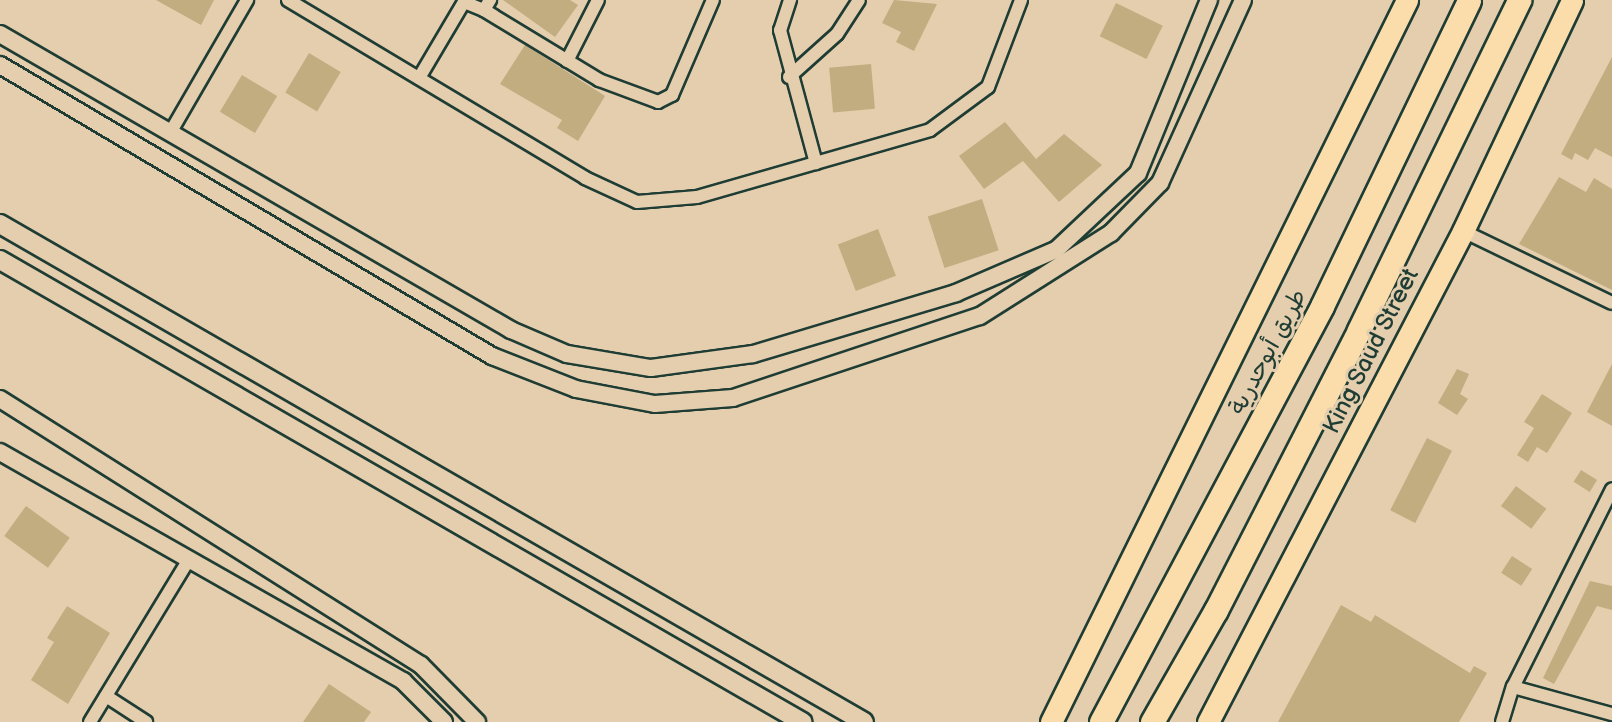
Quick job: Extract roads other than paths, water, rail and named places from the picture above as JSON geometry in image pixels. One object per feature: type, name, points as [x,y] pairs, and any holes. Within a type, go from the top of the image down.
[{"type":"highway","name":"طريق أبوحدرية","points":[[1101,722],[1322,306],[1469,0]]},
{"type":"highway","points":[[1152,722],[1216,610],[1359,330],[1519,0]]},
{"type":"main road","points":[[1051,722],[1407,0]]},
{"type":"main road","name":"King Saud Street","points":[[1208,722],[1462,231],[1572,0]]},
{"type":"main road","points":[[0,224],[864,722]]},
{"type":"main road","points":[[0,260],[802,722]]},
{"type":"street","points":[[170,133],[247,0]]},
{"type":"street","points":[[288,0],[585,178],[637,202],[697,197],[930,130],[961,110],[988,87],[1021,0]]},
{"type":"street","points":[[567,61],[598,0]]},
{"type":"street","points":[[419,78],[463,1],[487,5],[567,61],[658,102],[672,95],[713,0]]},
{"type":"street","points":[[790,0],[780,30],[789,77],[816,163]]},
{"type":"street","points":[[789,77],[837,34],[859,0]]},
{"type":"street","points":[[0,34],[511,330],[595,360],[651,368],[708,364],[956,293],[1056,250],[1138,173],[1209,0]]},
{"type":"street","points":[[0,65],[492,356],[576,389],[655,404],[733,398],[980,316],[1111,233],[1160,183],[1243,0]]},
{"type":"street","points":[[1462,231],[1612,303]]},
{"type":"street","points":[[0,398],[421,666],[477,722]]},
{"type":"street","points":[[2,457],[189,559],[403,681],[444,722]]},
{"type":"street","points":[[1502,722],[1513,687],[1612,489]]},
{"type":"street","points":[[90,722],[189,559]]},
{"type":"street","points":[[1513,687],[1612,714]]},
{"type":"street","points":[[106,696],[146,722]]}]
